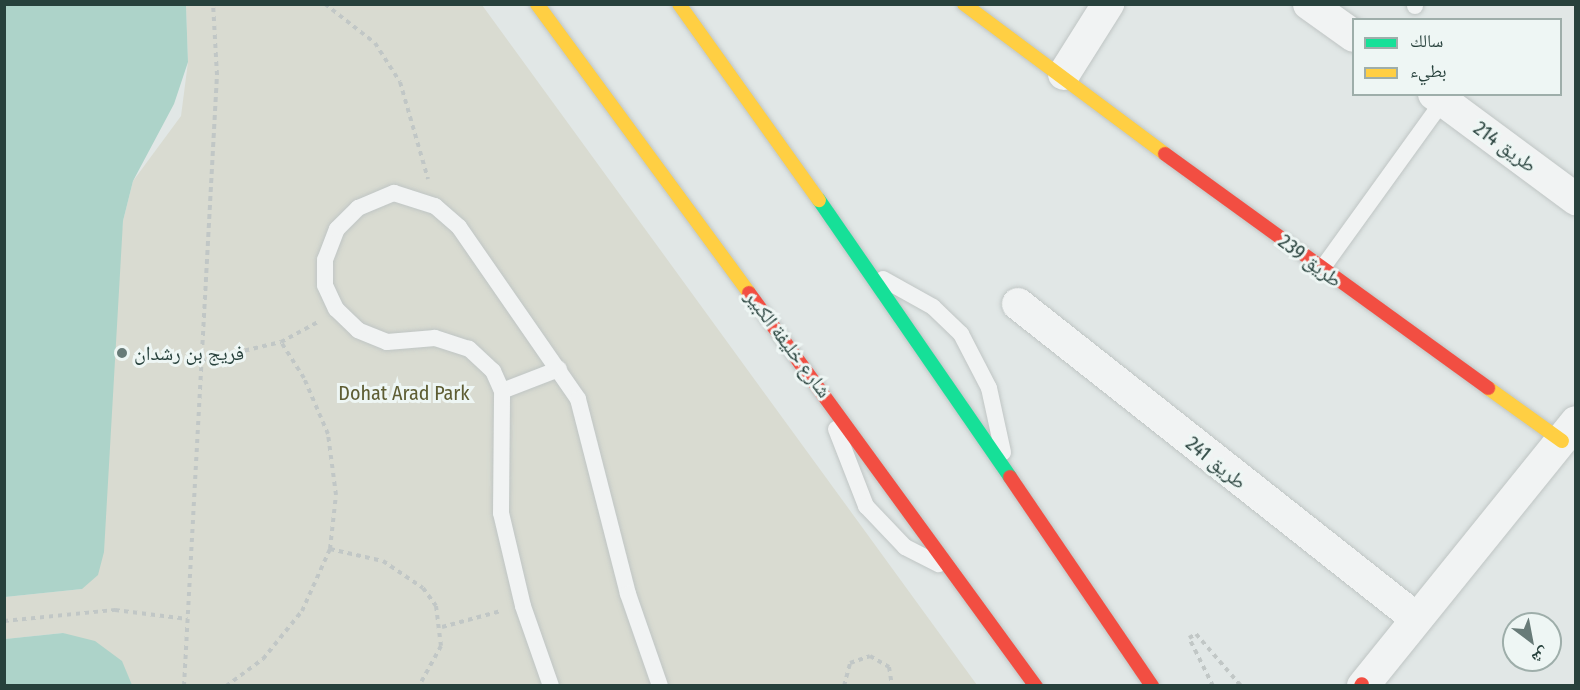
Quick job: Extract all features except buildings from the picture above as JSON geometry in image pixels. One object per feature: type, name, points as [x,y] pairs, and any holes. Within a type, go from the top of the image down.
[{"type":"main road","name":"شارع خليفة الكبير","points":[[537,4],[959,575],[1036,686]]},
{"type":"main road","points":[[679,4],[871,273],[1152,686]]},
{"type":"main road","name":"طريق 239","points":[[964,4],[1064,74],[1321,270],[1569,431]]},
{"type":"street","points":[[1064,74],[1108,4]]},
{"type":"street","points":[[1315,6],[1352,35]]},
{"type":"street","name":"طريق 214","points":[[1438,98],[1575,199]]},
{"type":"street","name":"طريق 241","points":[[1018,304],[1417,619]]},
{"type":"street","points":[[1362,685],[1569,431]]},
{"type":"lane","points":[[1321,270],[1438,98]]},
{"type":"lane","points":[[551,686],[522,606],[501,513],[502,391],[493,371],[470,349],[435,338],[387,342],[358,330],[336,309],[325,285],[325,260],[337,229],[358,208],[394,193],[435,206],[459,227],[560,369],[578,399],[628,594],[660,686]]},
{"type":"lane","points":[[871,273],[933,307],[967,343],[989,388],[1008,474]]},
{"type":"lane","points":[[502,391],[560,369]]},
{"type":"lane","points":[[826,394],[866,506],[905,547],[959,575]]},
{"type":"path","points":[[184,686],[217,75],[213,4]]},
{"type":"path","points":[[326,4],[375,43],[400,82],[435,206]]},
{"type":"path","points":[[201,361],[281,342],[336,309]]},
{"type":"path","points":[[226,686],[263,659],[302,611],[330,549],[336,495],[328,434],[304,378],[281,342]]},
{"type":"path","points":[[330,549],[383,561],[406,574],[436,606],[442,627],[436,664],[419,686]]},
{"type":"path","points":[[442,627],[522,606]]},
{"type":"path","points":[[4,621],[115,610],[187,619]]},
{"type":"path","points":[[1213,686],[1189,638],[1196,633],[1241,686]]},
{"type":"path","points":[[844,686],[850,663],[870,656],[890,667],[892,686]]},
{"type":"green space","name":"Dohat Arad Park","points":[[186,5],[482,5],[977,685],[132,686],[121,661],[63,633],[5,639],[5,597],[82,589],[123,221],[133,181],[181,116],[188,62]]},
{"type":"shaded area","points":[[5,4],[186,5],[188,62],[174,104],[133,181],[123,221],[104,552],[98,575],[82,589],[5,597]]},
{"type":"shaded area","points":[[63,633],[95,641],[122,661],[132,685],[5,685],[5,639]]},
{"type":"traffic: fast","points":[[819,200],[1010,477]]},
{"type":"traffic: slow","points":[[537,4],[749,293]]},
{"type":"traffic: slow","points":[[679,4],[819,200]]},
{"type":"traffic: slow","points":[[964,4],[1165,154]]},
{"type":"traffic: slow","points":[[1488,388],[1562,441]]},
{"type":"traffic: jam","points":[[1165,154],[1488,388]]},
{"type":"traffic: jam","points":[[749,293],[1036,686]]},
{"type":"traffic: jam","points":[[1010,477],[1152,686]]},
{"type":"place","name":"فريج بن رشدان","points":[[122,353]]}]
